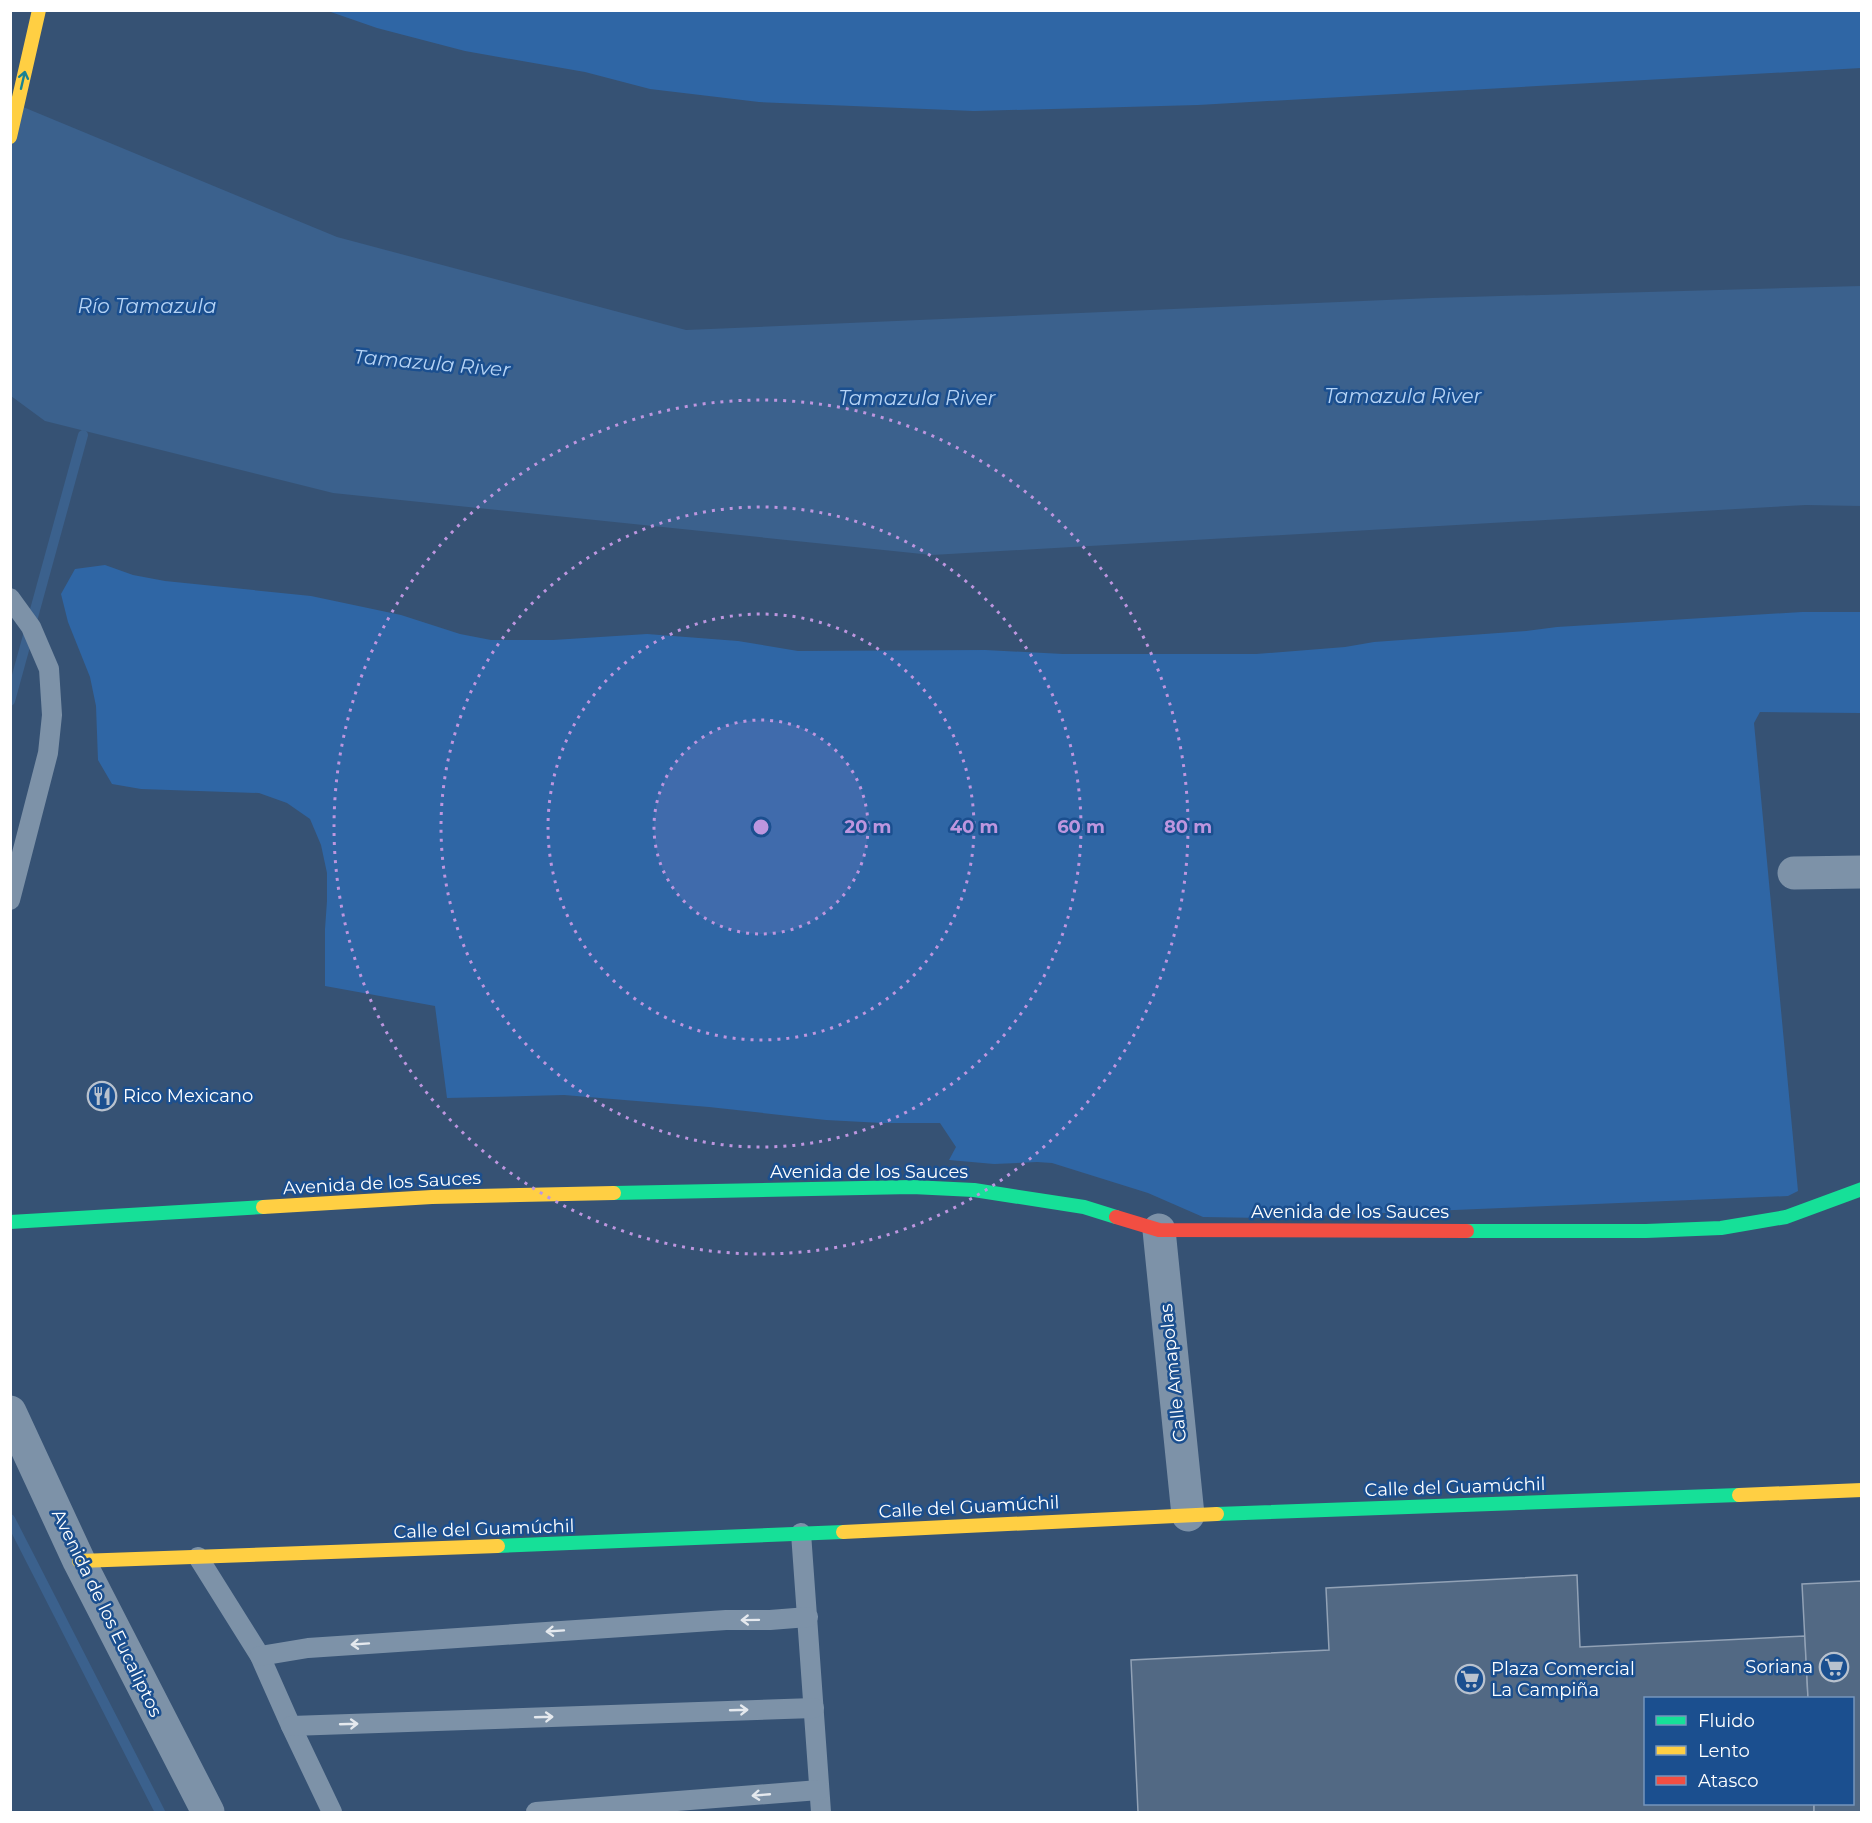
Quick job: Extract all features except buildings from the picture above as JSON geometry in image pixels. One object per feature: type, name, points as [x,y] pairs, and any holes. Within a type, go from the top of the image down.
[{"type":"street","points":[[10,137],[39,10]]},
{"type":"street","points":[[1794,873],[1862,872]]},
{"type":"street","name":"Avenida de los Sauces","points":[[10,1222],[432,1197],[912,1187],[974,1190],[1084,1207],[1158,1230],[1646,1231],[1721,1227],[1785,1217],[1862,1189]]},
{"type":"street","name":"Calle Amapolas","points":[[1158,1230],[1188,1515]]},
{"type":"street","name":"Avenida de los Eucaliptos","points":[[10,1412],[79,1561],[208,1812]]},
{"type":"street","name":"Calle del Guamúchil","points":[[79,1561],[652,1541],[1188,1515],[1862,1490]]},
{"type":"lane","points":[[10,598],[31,627],[49,669],[52,715],[48,753],[10,900]]},
{"type":"lane","points":[[801,1533],[821,1812]]},
{"type":"lane","points":[[198,1557],[260,1656],[332,1812]]},
{"type":"lane","points":[[260,1656],[308,1647],[726,1620],[808,1617]]},
{"type":"lane","points":[[291,1726],[814,1708]]},
{"type":"lane","points":[[536,1812],[819,1790]]},
{"type":"shaded area","points":[[1861,10],[1861,68],[1198,105],[974,111],[759,102],[650,89],[585,72],[465,51],[377,28],[328,11]]},
{"type":"shaded area","points":[[105,565],[133,575],[165,581],[311,596],[401,615],[460,634],[491,640],[553,640],[647,634],[738,641],[798,651],[985,650],[1063,654],[1256,654],[1557,627],[1802,612],[1861,612],[1861,713],[1760,712],[1754,723],[1798,1191],[1788,1196],[1264,1218],[1203,1217],[1148,1193],[1052,1163],[994,1164],[949,1160],[956,1147],[940,1123],[826,1120],[709,1107],[564,1095],[447,1098],[435,1006],[325,986],[327,873],[321,845],[310,819],[287,803],[259,793],[141,789],[112,784],[98,760],[96,706],[90,677],[68,622],[61,594],[75,569]]},
{"type":"water","name":"Río Tamazula","points":[[11,102],[337,237],[686,330],[1432,298],[1861,286],[1861,506],[1806,505],[932,555],[333,493],[45,421],[11,396]]},
{"type":"waterway","points":[[10,701],[83,435]]},
{"type":"waterway","points":[[10,1519],[160,1812]]},
{"type":"traffic: fast","points":[[614,1193],[912,1187],[974,1190],[1084,1207],[1116,1217]]},
{"type":"traffic: fast","points":[[1467,1231],[1646,1231],[1721,1228],[1786,1217],[1862,1189]]},
{"type":"traffic: fast","points":[[10,1222],[263,1207]]},
{"type":"traffic: fast","points":[[1217,1514],[1739,1495]]},
{"type":"traffic: fast","points":[[498,1546],[843,1532]]},
{"type":"traffic: slow","points":[[10,137],[39,10]]},
{"type":"traffic: slow","points":[[263,1207],[432,1197],[614,1193]]},
{"type":"traffic: slow","points":[[1739,1495],[1862,1490]]},
{"type":"traffic: slow","points":[[843,1532],[1217,1514]]},
{"type":"traffic: slow","points":[[79,1561],[498,1546]]},
{"type":"traffic: jam","points":[[1116,1217],[1159,1230],[1467,1231]]},
{"type":"place","name":"Rico Mexicano","points":[[102,1096]]},
{"type":"place","name":"Soriana","points":[[1834,1667]]},
{"type":"place","name":"Plaza Comercial La Campiña","points":[[1470,1679]]},
{"type":"water label","name":"Tamazula River","points":[[432,363]]},
{"type":"water label","name":"Tamazula River","points":[[1403,396]]},
{"type":"water label","name":"Tamazula River","points":[[917,398]]}]
